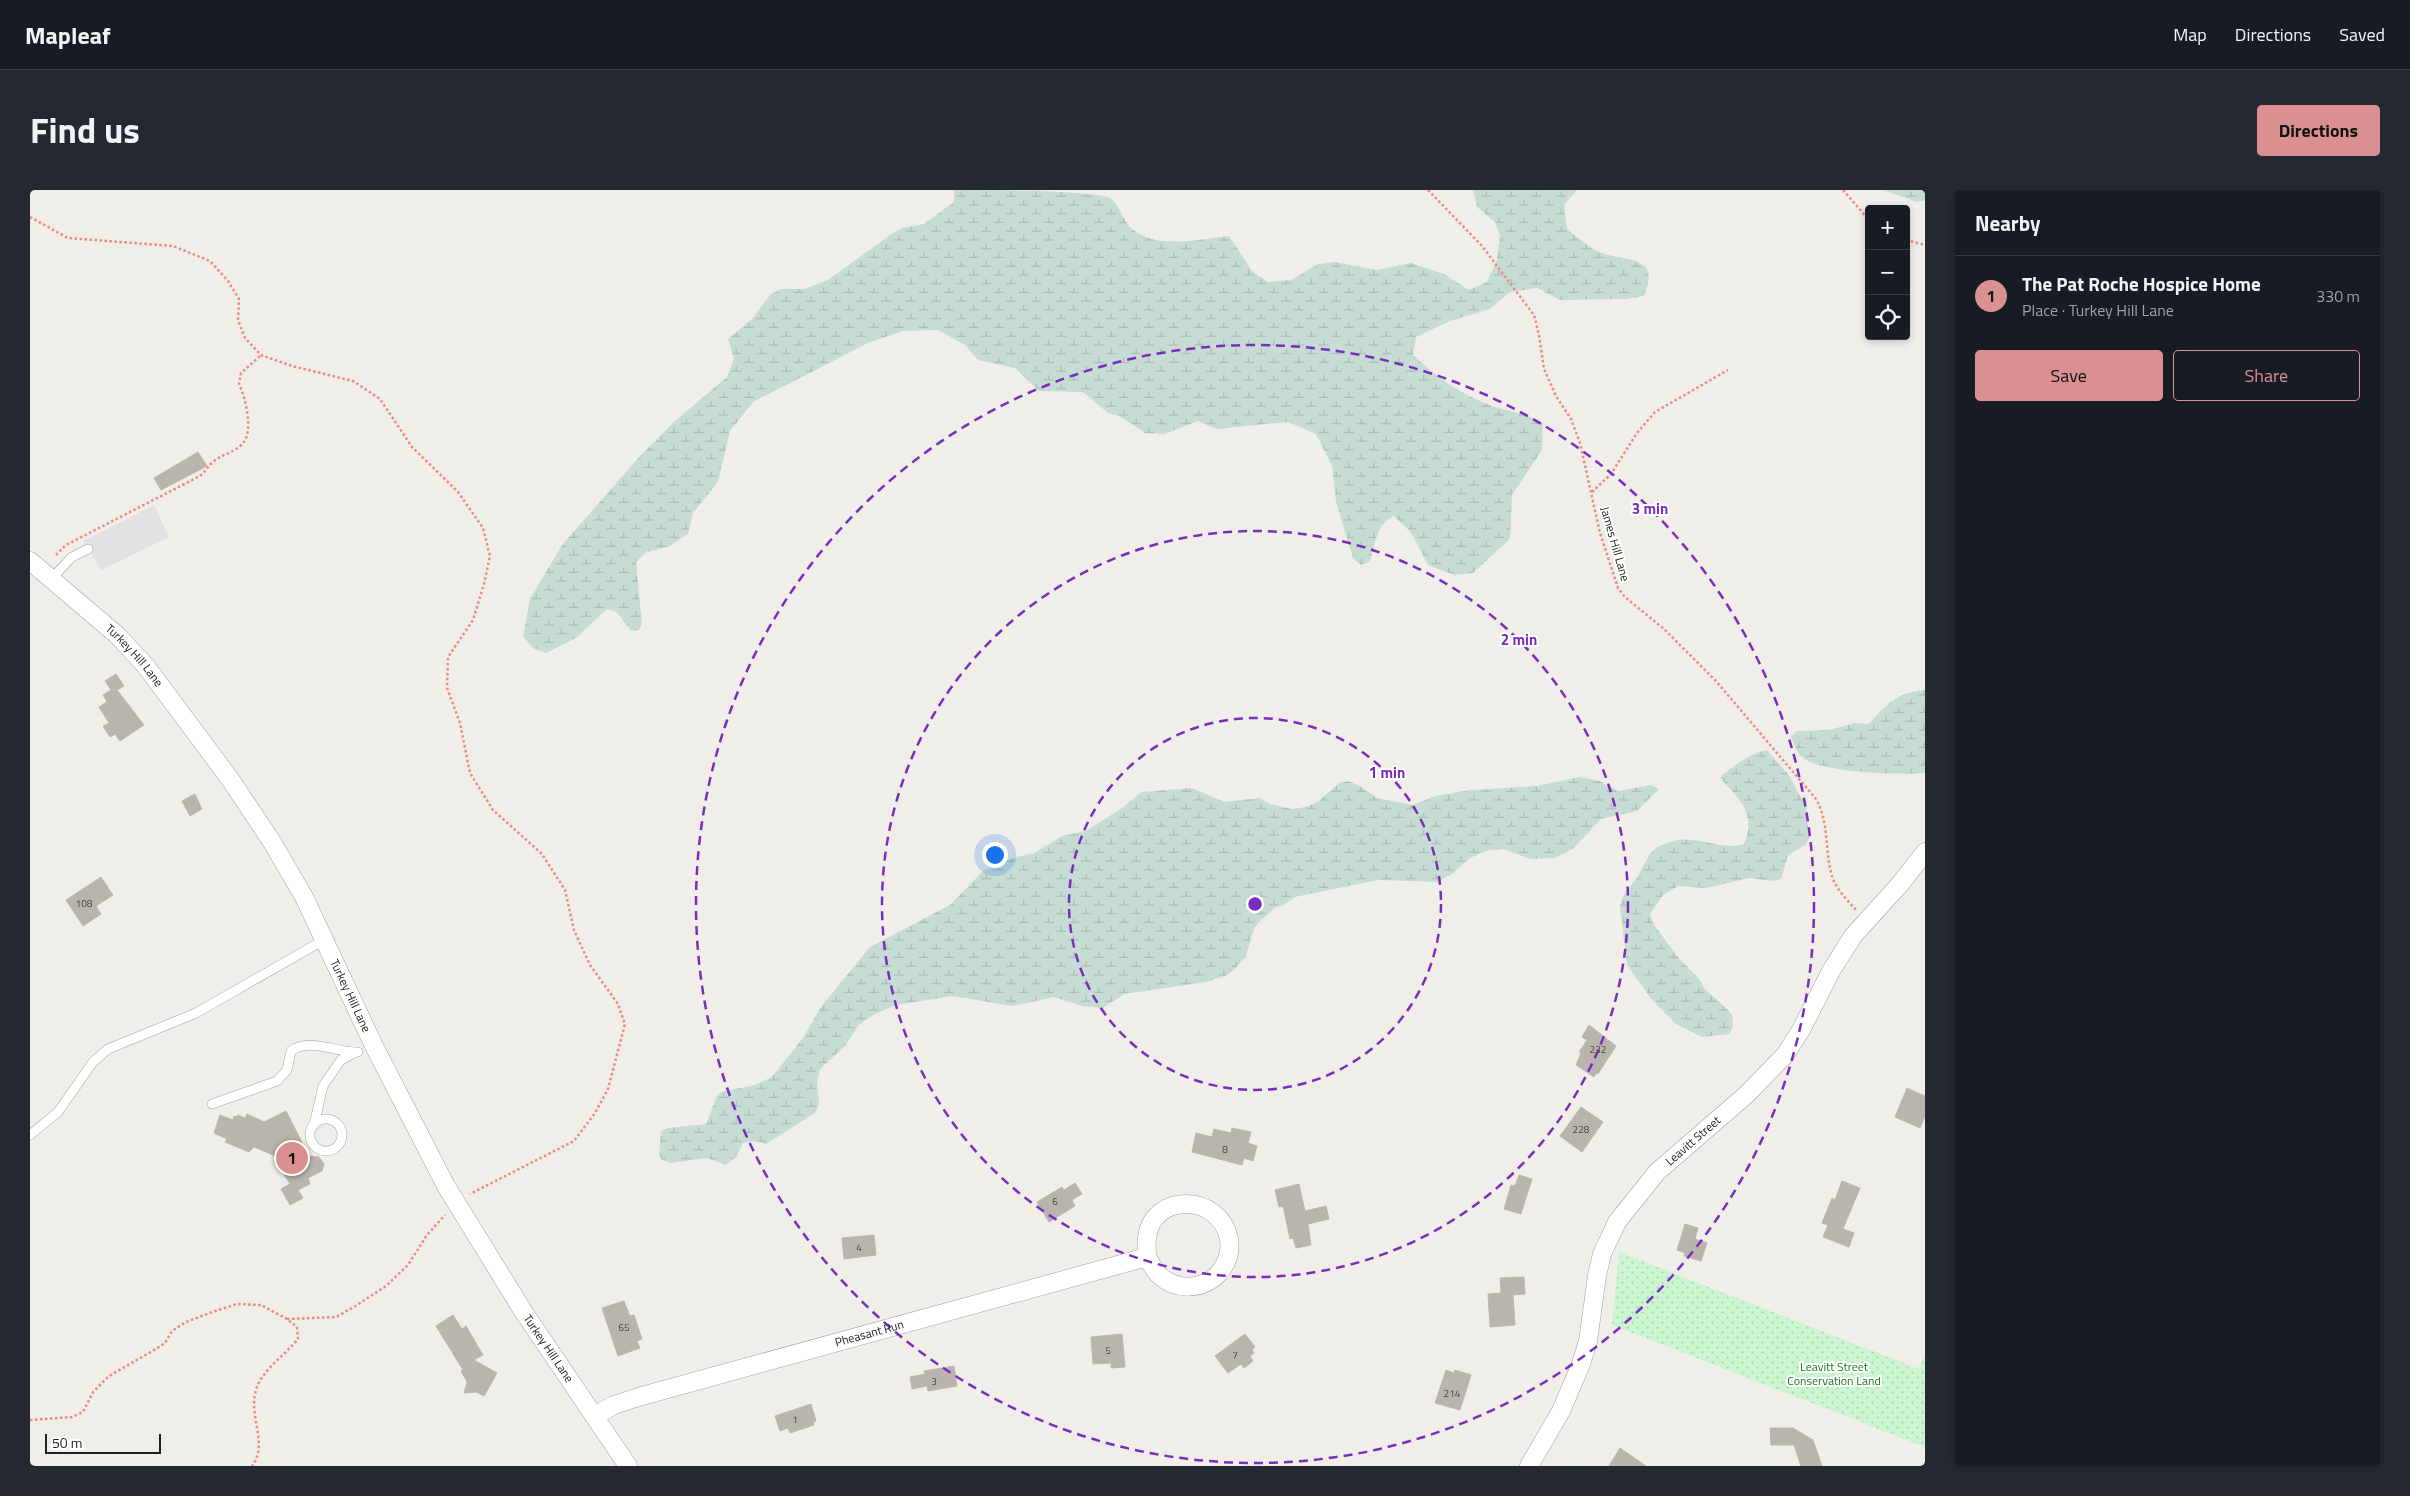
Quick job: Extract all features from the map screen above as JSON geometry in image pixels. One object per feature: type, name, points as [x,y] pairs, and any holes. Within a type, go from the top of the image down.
[{"type":"street","name":"Turkey Hill Lane","points":[[30,561],[117,635],[170,697],[272,842],[304,897],[324,940],[366,1050],[456,1203],[534,1328],[628,1466]]},
{"type":"street","name":"Leavitt Street","points":[[1529,1466],[1561,1411],[1581,1364],[1588,1341],[1600,1262],[1617,1222],[1657,1172],[1746,1095],[1785,1055],[1801,1030],[1842,952],[1866,921],[1901,884],[1925,852]]},
{"type":"street","points":[[1192,1203],[1206,1207],[1220,1218],[1227,1230],[1230,1246],[1228,1259],[1214,1278],[1202,1285],[1186,1288],[1172,1284],[1158,1275],[1147,1257],[1147,1237],[1155,1219],[1166,1209],[1177,1204],[1192,1203]]},
{"type":"street","name":"Pheasant Run","points":[[594,1416],[614,1405],[642,1396],[1147,1257]]},
{"type":"lane","points":[[49,576],[72,557],[88,549]]},
{"type":"lane","points":[[30,1135],[58,1112],[93,1062],[108,1049],[196,1013],[324,940]]},
{"type":"lane","points":[[212,1104],[277,1081],[287,1070],[291,1051],[298,1046],[325,1046],[342,1052],[366,1050]]},
{"type":"lane","points":[[319,1105],[325,1115],[340,1128],[342,1138],[337,1147],[327,1151],[318,1148],[311,1140],[310,1135],[321,1092],[344,1057],[366,1050]]},
{"type":"lane","points":[[314,1125],[322,1120],[333,1121]]},
{"type":"path","name":"James Hill Lane","points":[[1428,190],[1482,246],[1534,315],[1544,369],[1556,396],[1570,419],[1580,443],[1600,533],[1618,588],[1626,598],[1664,630],[1716,681],[1816,799],[1822,811],[1833,879],[1839,890],[1866,921]]},
{"type":"path","points":[[1843,190],[1865,215]]},
{"type":"path","points":[[30,217],[68,238],[173,246],[210,261],[228,280],[239,299],[238,320],[245,338],[261,355],[292,366],[353,381],[380,399],[412,447],[458,492],[483,528],[490,556],[473,620],[448,657],[447,688],[460,723],[470,773],[493,810],[542,854],[565,890],[574,930],[590,964],[618,1004],[625,1024],[608,1090],[595,1114],[574,1141],[539,1160],[503,1175],[456,1203],[427,1235],[408,1266],[386,1286],[354,1307],[336,1317],[287,1319]]},
{"type":"path","points":[[1910,241],[1925,245]]},
{"type":"path","points":[[49,576],[57,553],[66,545],[200,476],[213,462],[244,443],[247,435],[246,397],[239,384],[241,373],[261,355]]},
{"type":"path","points":[[1592,492],[1611,474],[1637,433],[1655,412],[1728,370]]},
{"type":"path","points":[[30,1420],[72,1417],[83,1412],[93,1392],[109,1376],[165,1343],[172,1331],[186,1322],[238,1304],[261,1305],[287,1319],[297,1327],[298,1339],[262,1378],[256,1389],[254,1419],[260,1446],[258,1456],[252,1466]]},
{"type":"green space","points":[[954,190],[1081,193],[1110,198],[1132,229],[1154,239],[1179,242],[1229,236],[1252,271],[1268,282],[1291,280],[1318,264],[1334,262],[1377,270],[1411,263],[1444,274],[1469,290],[1487,282],[1497,260],[1500,235],[1495,222],[1477,207],[1473,190],[1577,190],[1564,205],[1567,229],[1595,250],[1644,265],[1648,272],[1648,282],[1644,296],[1626,299],[1560,300],[1537,288],[1510,292],[1490,309],[1450,321],[1416,337],[1413,355],[1450,385],[1481,402],[1543,423],[1542,450],[1512,495],[1510,539],[1473,573],[1454,575],[1428,565],[1410,531],[1394,516],[1388,519],[1380,529],[1370,561],[1361,565],[1353,558],[1336,502],[1332,466],[1316,434],[1288,422],[1217,429],[1198,421],[1164,434],[1145,433],[1119,416],[1108,413],[1083,392],[1039,391],[1015,368],[978,360],[965,345],[938,330],[903,331],[868,343],[753,402],[730,431],[718,482],[693,513],[688,534],[668,547],[646,552],[636,562],[642,624],[639,630],[631,631],[617,612],[607,609],[576,638],[546,653],[533,648],[523,636],[530,599],[562,545],[640,456],[676,420],[727,377],[734,359],[728,339],[752,319],[771,294],[781,289],[805,289],[828,280],[902,228],[924,224],[954,202]]},
{"type":"green space","points":[[1883,190],[1925,190],[1925,200],[1917,202]]},
{"type":"green space","points":[[1925,690],[1925,773],[1861,772],[1825,767],[1802,757],[1791,737],[1796,731],[1829,730],[1855,723],[1869,724],[1893,700],[1907,693]]},
{"type":"green space","points":[[1767,750],[1788,774],[1806,806],[1809,838],[1805,845],[1788,855],[1781,879],[1773,881],[1749,878],[1706,888],[1678,886],[1663,895],[1650,914],[1654,925],[1678,957],[1699,979],[1705,989],[1732,1015],[1733,1027],[1729,1034],[1702,1037],[1676,1024],[1652,1000],[1627,965],[1621,901],[1649,856],[1658,847],[1678,840],[1725,846],[1744,844],[1748,824],[1747,815],[1734,793],[1720,778],[1755,753]]},
{"type":"green space","points":[[1580,777],[1600,781],[1619,791],[1651,785],[1659,789],[1637,811],[1601,819],[1573,849],[1555,858],[1530,859],[1503,849],[1489,850],[1470,858],[1452,874],[1437,882],[1378,880],[1295,897],[1282,906],[1276,907],[1259,922],[1254,929],[1246,956],[1233,971],[1225,976],[1206,982],[1124,994],[1103,1008],[1082,1006],[1054,997],[1012,1006],[953,996],[896,1005],[873,1015],[859,1025],[844,1047],[820,1069],[817,1082],[819,1105],[815,1113],[766,1144],[755,1141],[743,1143],[736,1157],[726,1165],[707,1158],[671,1163],[662,1160],[659,1155],[661,1131],[668,1128],[706,1124],[717,1096],[721,1092],[755,1085],[772,1077],[803,1038],[821,1007],[870,947],[950,905],[984,870],[1013,858],[1034,853],[1062,836],[1086,831],[1122,808],[1141,792],[1192,788],[1224,802],[1259,798],[1270,804],[1292,809],[1306,807],[1319,801],[1339,783],[1348,781],[1360,786],[1377,798],[1412,805],[1436,796],[1470,790],[1537,786]]},
{"type":"green space","name":"Leavitt Street Conservation Land","points":[[1619,1252],[1919,1369],[1925,1355],[1925,1447],[1612,1325]]},
{"type":"shaded area","points":[[154,505],[169,537],[101,570],[83,541]]},
{"type":"building","points":[[198,452],[207,466],[161,490],[154,478]]},
{"type":"building","points":[[116,674],[124,686],[117,690],[144,725],[120,741],[115,734],[110,737],[103,726],[109,723],[99,707],[107,702],[103,695],[111,690],[105,681]]},
{"type":"building","points":[[195,794],[202,809],[190,816],[182,801]]},
{"type":"building","points":[[101,877],[113,895],[96,906],[101,914],[83,926],[66,900]]},
{"type":"building","points":[[1589,1025],[1616,1046],[1598,1074],[1596,1073],[1594,1077],[1576,1065],[1581,1053],[1579,1052],[1587,1040],[1582,1037]]},
{"type":"building","points":[[1907,1088],[1925,1096],[1925,1116],[1920,1128],[1895,1117]]},
{"type":"building","points":[[1581,1107],[1603,1122],[1582,1152],[1560,1136]]},
{"type":"building","points":[[286,1111],[309,1156],[319,1157],[324,1164],[322,1171],[308,1178],[310,1184],[298,1190],[303,1198],[290,1205],[281,1189],[290,1184],[273,1155],[254,1147],[249,1152],[225,1142],[227,1139],[214,1133],[220,1115],[233,1120],[234,1116],[237,1117],[238,1115],[245,1118],[247,1114],[264,1122]]},
{"type":"building","points":[[1232,1128],[1251,1132],[1248,1143],[1257,1146],[1253,1161],[1244,1158],[1242,1165],[1192,1152],[1196,1133],[1212,1137],[1214,1129],[1231,1133]]},
{"type":"building","points":[[1519,1175],[1532,1179],[1521,1214],[1504,1209],[1511,1185],[1515,1186]]},
{"type":"building","points":[[1842,1181],[1860,1188],[1843,1229],[1854,1233],[1849,1247],[1823,1237],[1828,1225],[1822,1223],[1832,1198],[1835,1200]]},
{"type":"building","points":[[1075,1183],[1082,1194],[1072,1200],[1075,1206],[1049,1222],[1037,1202],[1062,1187],[1064,1190]]},
{"type":"building","points":[[1299,1184],[1305,1211],[1326,1206],[1329,1219],[1308,1224],[1311,1245],[1296,1248],[1293,1238],[1290,1239],[1283,1206],[1279,1207],[1275,1190]]},
{"type":"building","points":[[1685,1224],[1698,1228],[1695,1239],[1707,1243],[1701,1261],[1684,1256],[1685,1253],[1677,1250]]},
{"type":"building","points":[[874,1235],[876,1255],[844,1259],[842,1238]]},
{"type":"building","points":[[1524,1277],[1525,1294],[1513,1295],[1515,1325],[1490,1327],[1488,1294],[1501,1293],[1500,1278]]},
{"type":"building","points":[[624,1301],[630,1316],[634,1315],[642,1339],[637,1341],[640,1348],[618,1356],[602,1308]]},
{"type":"building","points":[[453,1315],[462,1329],[466,1326],[483,1355],[474,1360],[497,1373],[484,1396],[476,1392],[464,1393],[467,1382],[461,1371],[463,1370],[436,1326]]},
{"type":"building","points":[[1122,1334],[1125,1367],[1111,1368],[1111,1363],[1093,1364],[1091,1337]]},
{"type":"building","points":[[1245,1334],[1255,1347],[1252,1350],[1254,1353],[1250,1356],[1253,1361],[1244,1368],[1241,1364],[1228,1373],[1215,1356]]},
{"type":"building","points":[[954,1366],[957,1386],[928,1391],[927,1386],[912,1389],[910,1377],[925,1374],[924,1371]]},
{"type":"building","points":[[1446,1370],[1454,1373],[1455,1370],[1471,1375],[1460,1410],[1435,1403]]},
{"type":"building","points":[[811,1404],[816,1421],[813,1422],[814,1425],[790,1433],[788,1428],[780,1431],[775,1416]]},
{"type":"building","points":[[1770,1428],[1793,1428],[1813,1440],[1822,1466],[1801,1466],[1794,1445],[1771,1445]]},
{"type":"building","points":[[1620,1448],[1646,1466],[1609,1466]]},
{"type":"place","name":"The Pat Roche Hospice Home","points":[[292,1158]]}]
